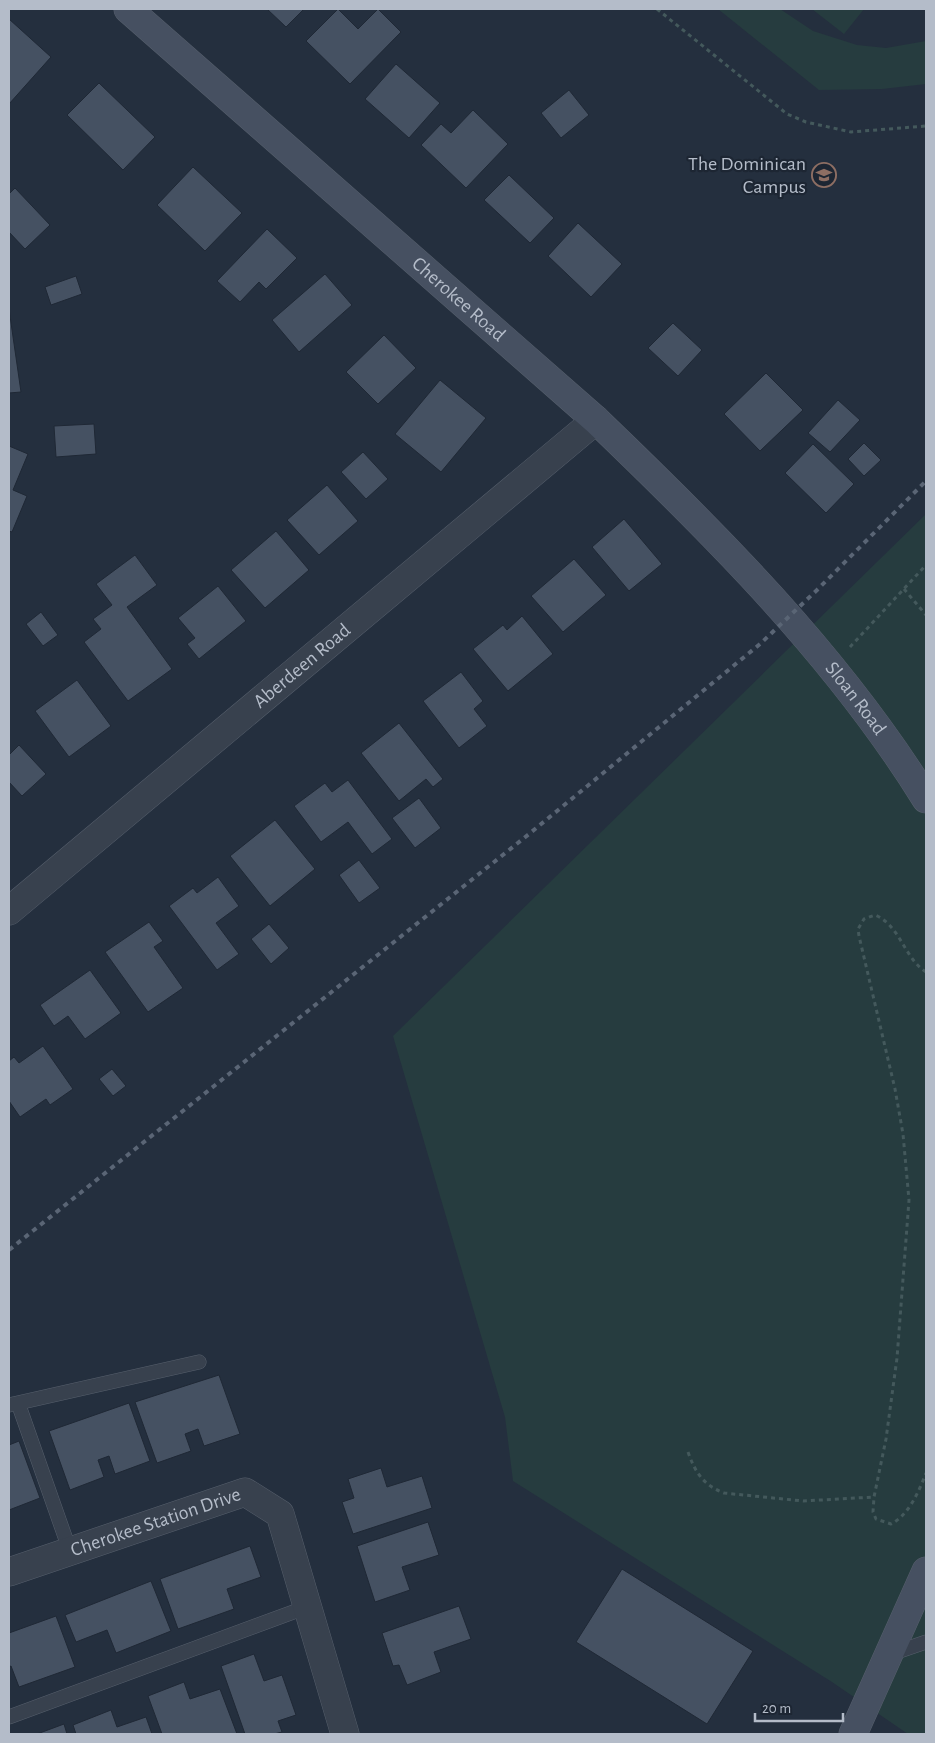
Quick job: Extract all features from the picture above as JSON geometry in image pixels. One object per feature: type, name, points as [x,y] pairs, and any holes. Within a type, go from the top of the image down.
[{"type":"street","name":"Cherokee Road","points":[[128,9],[596,420],[662,483],[776,604]]},
{"type":"street","name":"Aberdeen Road","points":[[9,911],[596,420]]},
{"type":"street","name":"Sloan Road","points":[[776,604],[832,666],[863,706],[926,799]]},
{"type":"street","name":"Cherokee Station Drive","points":[[9,1572],[245,1492],[280,1514],[345,1734]]},
{"type":"street","points":[[853,1734],[891,1654],[926,1571]]},
{"type":"lane","points":[[70,1551],[13,1404],[199,1362]]},
{"type":"lane","points":[[9,1717],[307,1606]]},
{"type":"lane","points":[[891,1654],[926,1642]]},
{"type":"path","points":[[657,9],[787,114],[806,122],[851,132],[926,126]]},
{"type":"path","points":[[832,666],[926,565]]},
{"type":"path","points":[[904,589],[926,615]]},
{"type":"path","points":[[926,972],[916,964],[887,922],[874,916],[864,919],[858,930],[903,1134],[908,1200],[897,1358],[886,1439],[874,1497],[874,1516],[880,1522],[891,1524],[907,1510],[926,1473]]},
{"type":"path","points":[[688,1452],[700,1478],[714,1490],[724,1493],[803,1501],[874,1497]]},
{"type":"green space","points":[[718,9],[780,9],[813,31],[857,45],[886,48],[926,41],[926,84],[882,89],[819,90]]},
{"type":"green space","points":[[812,9],[864,9],[844,34]]},
{"type":"green space","points":[[926,514],[926,1734],[908,1734],[832,1682],[513,1481],[505,1417],[393,1036]]},
{"type":"building","points":[[267,9],[304,9],[286,27]]},
{"type":"building","points":[[338,9],[358,29],[378,9],[401,32],[350,84],[306,41]]},
{"type":"building","points":[[9,19],[51,57],[9,104]]},
{"type":"building","points":[[396,64],[440,103],[409,138],[365,99]]},
{"type":"building","points":[[99,83],[155,137],[123,170],[67,115]]},
{"type":"building","points":[[569,90],[589,115],[561,138],[541,113]]},
{"type":"building","points":[[473,110],[508,144],[466,188],[421,145],[441,124],[451,133]]},
{"type":"building","points":[[193,167],[242,213],[205,251],[157,205]]},
{"type":"building","points":[[509,175],[554,218],[530,243],[484,200]]},
{"type":"building","points":[[15,188],[50,225],[25,249],[9,232],[9,194]]},
{"type":"building","points":[[578,223],[622,264],[591,297],[548,256]]},
{"type":"building","points":[[267,229],[297,258],[266,289],[259,282],[240,302],[217,281]]},
{"type":"building","points":[[325,274],[352,305],[299,352],[272,320]]},
{"type":"building","points":[[76,276],[82,294],[51,305],[45,287]]},
{"type":"building","points":[[9,309],[21,392],[9,393]]},
{"type":"building","points":[[673,323],[702,350],[678,376],[648,348]]},
{"type":"building","points":[[384,335],[416,368],[378,404],[346,372]]},
{"type":"building","points":[[766,373],[803,410],[760,451],[724,414]]},
{"type":"building","points":[[440,380],[486,418],[441,472],[395,434]]},
{"type":"building","points":[[838,400],[860,420],[830,452],[808,433]]},
{"type":"building","points":[[94,424],[96,454],[56,457],[54,426]]},
{"type":"building","points":[[864,443],[881,460],[864,476],[848,459]]},
{"type":"building","points":[[813,444],[854,484],[826,513],[785,473]]},
{"type":"building","points":[[9,446],[28,454],[13,490],[27,496],[12,532],[9,531]]},
{"type":"building","points":[[363,452],[388,479],[366,499],[341,472]]},
{"type":"building","points":[[327,485],[358,521],[319,555],[287,520]]},
{"type":"building","points":[[624,519],[662,564],[629,591],[592,547]]},
{"type":"building","points":[[276,531],[309,570],[265,608],[231,570]]},
{"type":"building","points":[[135,555],[157,585],[127,607],[172,669],[128,701],[84,642],[101,629],[93,619],[112,605],[96,584]]},
{"type":"building","points":[[574,559],[606,595],[563,632],[531,596]]},
{"type":"building","points":[[218,586],[246,621],[199,659],[187,644],[195,638],[178,618]]},
{"type":"building","points":[[41,612],[58,635],[43,646],[26,624]]},
{"type":"building","points":[[522,616],[553,654],[508,691],[473,649],[503,625],[507,630]]},
{"type":"building","points":[[461,672],[483,701],[474,709],[487,726],[459,748],[423,701]]},
{"type":"building","points":[[77,680],[111,726],[69,757],[35,711]]},
{"type":"building","points":[[399,723],[443,779],[433,787],[426,779],[399,801],[361,753]]},
{"type":"building","points":[[19,745],[46,774],[22,796],[9,782],[9,755]]},
{"type":"building","points":[[348,780],[392,839],[372,854],[348,822],[321,842],[294,806],[325,783],[332,792]]},
{"type":"building","points":[[419,798],[441,828],[415,848],[392,818]]},
{"type":"building","points":[[275,820],[315,869],[270,906],[230,856]]},
{"type":"building","points":[[359,860],[380,888],[359,903],[339,875]]},
{"type":"building","points":[[218,877],[239,906],[216,923],[239,954],[217,970],[169,906],[193,888],[197,893]]},
{"type":"building","points":[[149,922],[163,941],[154,947],[183,988],[148,1012],[105,952]]},
{"type":"building","points":[[269,924],[289,948],[271,964],[251,939]]},
{"type":"building","points":[[90,970],[121,1013],[85,1039],[68,1016],[54,1026],[40,1005]]},
{"type":"building","points":[[43,1046],[73,1089],[50,1105],[46,1099],[20,1117],[9,1101],[9,1061],[14,1057],[19,1063]]},
{"type":"building","points":[[112,1069],[126,1086],[113,1096],[99,1079]]},
{"type":"building","points":[[219,1375],[240,1434],[204,1446],[198,1429],[185,1434],[191,1451],[157,1463],[135,1402]]},
{"type":"building","points":[[129,1403],[150,1461],[115,1474],[109,1456],[98,1460],[104,1477],[70,1490],[49,1431]]},
{"type":"building","points":[[19,1441],[40,1498],[9,1510],[9,1445]]},
{"type":"building","points":[[381,1468],[387,1487],[422,1476],[432,1508],[353,1534],[342,1502],[354,1498],[348,1479]]},
{"type":"building","points":[[428,1522],[439,1555],[402,1567],[410,1590],[375,1602],[357,1546]]},
{"type":"building","points":[[250,1546],[261,1577],[227,1589],[234,1609],[178,1629],[160,1579]]},
{"type":"building","points":[[622,1569],[753,1651],[707,1724],[576,1642]]},
{"type":"building","points":[[151,1581],[171,1631],[116,1653],[107,1630],[76,1642],[65,1615]]},
{"type":"building","points":[[459,1606],[471,1639],[434,1652],[441,1672],[407,1685],[399,1665],[393,1666],[382,1633]]},
{"type":"building","points":[[56,1616],[75,1667],[19,1687],[11,1666],[9,1667],[9,1633]]},
{"type":"building","points":[[254,1654],[264,1681],[282,1675],[296,1715],[278,1721],[282,1732],[274,1734],[245,1734],[221,1666]]},
{"type":"building","points":[[184,1682],[190,1699],[220,1689],[237,1734],[162,1734],[148,1696]]},
{"type":"building","points":[[111,1710],[117,1727],[146,1717],[152,1734],[76,1734],[73,1725]]},
{"type":"building","points":[[64,1724],[67,1734],[37,1734]]},
{"type":"railway","points":[[9,1250],[529,834],[760,644],[926,481]]},
{"type":"place","name":"The Dominican Campus","points":[[824,175]]}]
